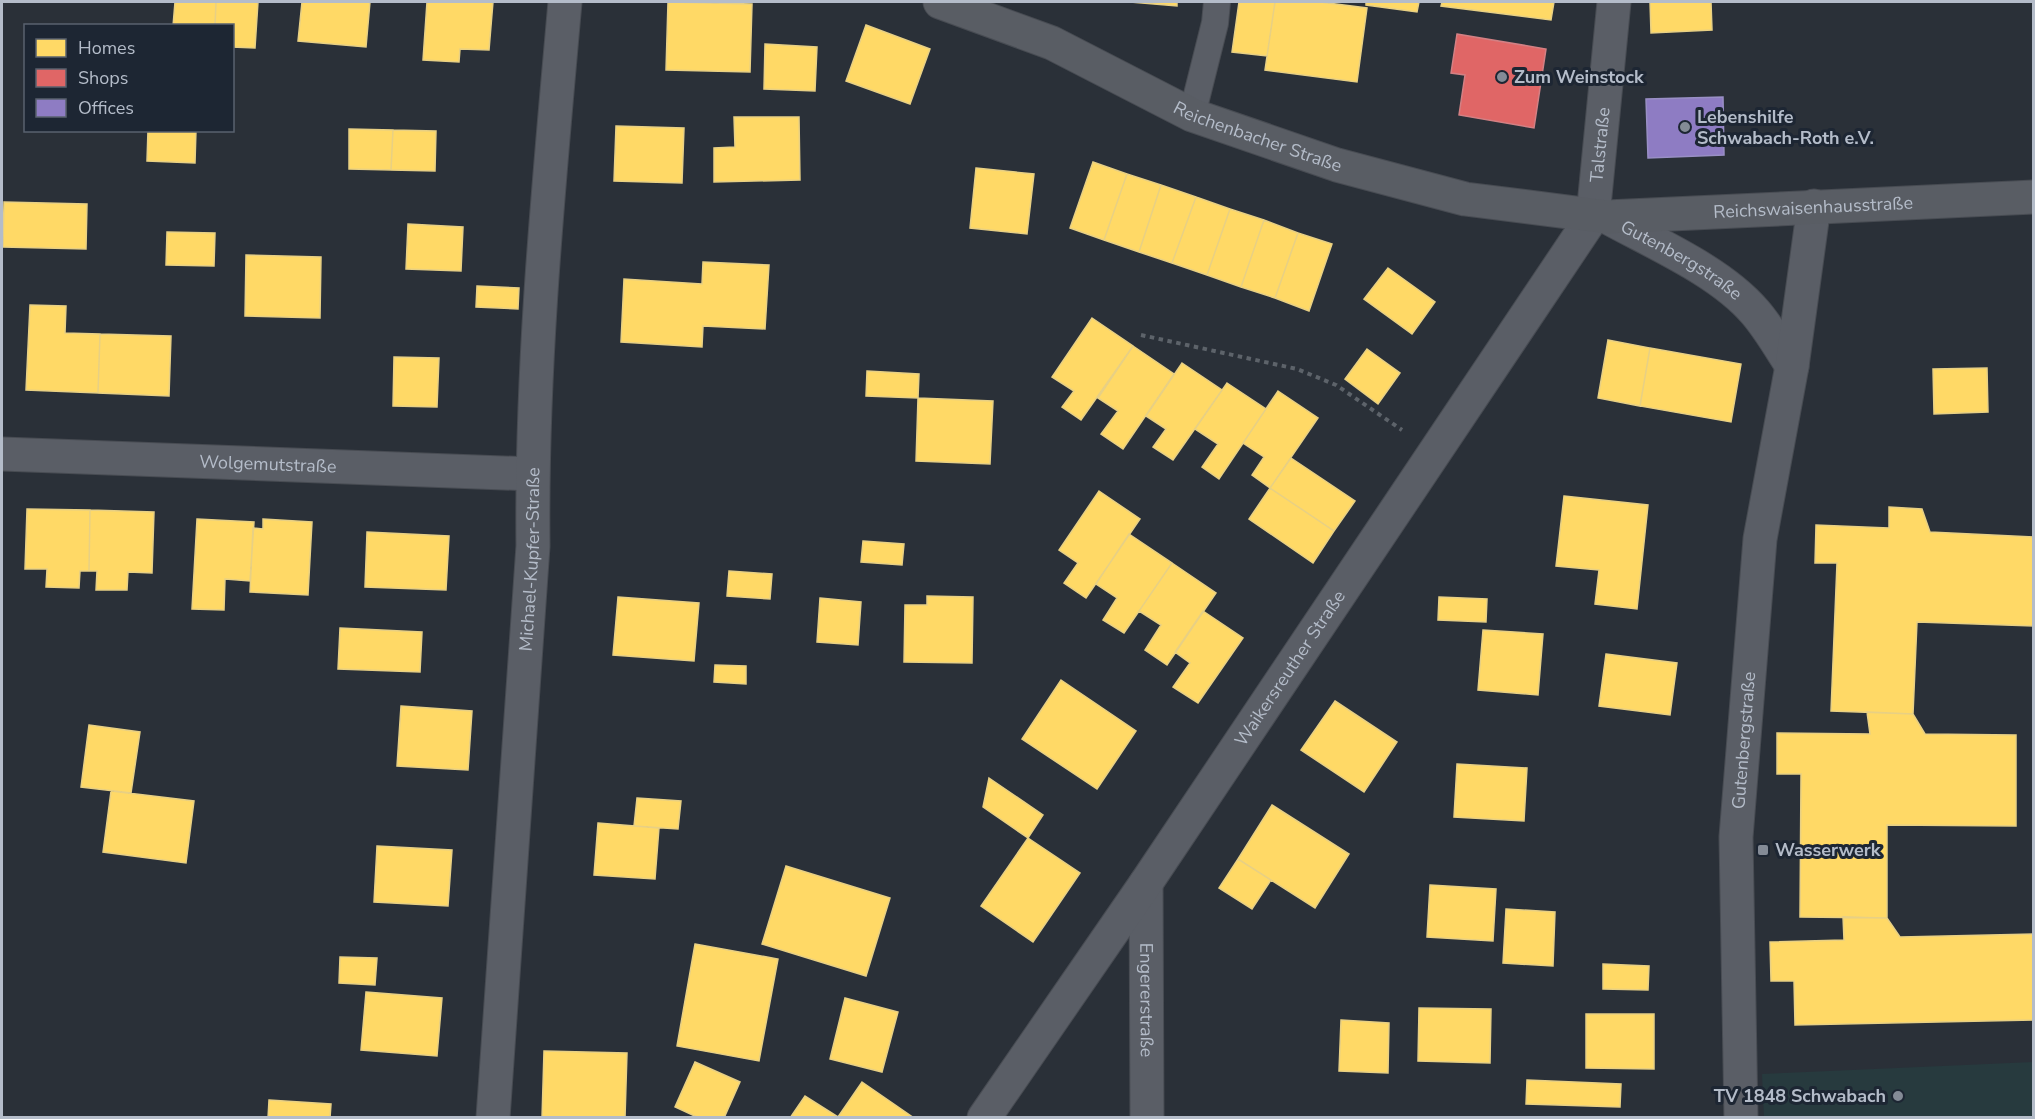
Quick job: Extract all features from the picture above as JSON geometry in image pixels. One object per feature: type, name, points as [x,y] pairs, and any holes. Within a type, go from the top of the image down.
[{"type":"main road","name":"Reichenbacher Straße","points":[[952,4],[1052,43],[1192,114],[1337,165],[1465,199],[1600,216]]},
{"type":"main road","name":"Reichswaisenhausstraße","points":[[1600,216],[2034,197]]},
{"type":"street","name":"Michael-Kupfer-Straße","points":[[493,1118],[533,546],[532,474],[544,249],[565,2]]},
{"type":"street","name":"Talstraße","points":[[1600,216],[1614,2]]},
{"type":"street","name":"Gutenbergstraße","points":[[1741,1118],[1736,837],[1760,539],[1792,366],[1814,207]]},
{"type":"street","name":"Gutenbergstraße","points":[[1600,216],[1703,270],[1732,290],[1755,312],[1792,366]]},
{"type":"street","name":"Waikersreuther Straße","points":[[984,1118],[1600,216]]},
{"type":"street","name":"Wolgemutstraße","points":[[2,454],[532,474]]},
{"type":"street","name":"Engererstraße","points":[[1146,883],[1148,1118]]},
{"type":"lane","points":[[1192,114],[1215,23],[1216,2]]},
{"type":"path","points":[[1141,335],[1297,369],[1336,385],[1436,453]]},
{"type":"green space","name":"TV 1848 Schwabach","points":[[2033,1062],[2033,1117],[1764,1117],[1762,1074]]},
{"type":"building: Homes","points":[[175,2],[216,2],[215,24],[173,24]]},
{"type":"building: Homes","points":[[216,2],[258,2],[255,48],[234,47],[234,24],[215,24]]},
{"type":"building: Homes","points":[[302,2],[370,2],[366,47],[298,41]]},
{"type":"building: Homes","points":[[427,2],[493,2],[489,50],[460,49],[459,62],[423,60]]},
{"type":"building: Homes","points":[[668,2],[752,4],[750,72],[666,70]]},
{"type":"building: Homes","points":[[1130,2],[1177,2],[1177,6]]},
{"type":"building: Homes","points":[[1239,2],[1275,2],[1267,56],[1232,52]]},
{"type":"building: Homes","points":[[1275,2],[1320,2],[1367,8],[1357,82],[1265,70]]},
{"type":"building: Homes","points":[[1366,2],[1419,2],[1417,12],[1366,5]]},
{"type":"building: Homes","points":[[1442,2],[1554,2],[1551,20],[1441,6]]},
{"type":"building: Homes","points":[[1650,2],[1711,2],[1712,30],[1651,33]]},
{"type":"building: Homes","points":[[866,25],[930,49],[910,104],[846,81]]},
{"type":"building: Homes","points":[[765,44],[817,47],[815,91],[764,89]]},
{"type":"building: Homes","points":[[734,117],[799,117],[800,180],[714,182],[714,148],[735,147]]},
{"type":"building: Homes","points":[[616,126],[684,128],[682,183],[614,181]]},
{"type":"building: Homes","points":[[349,129],[393,130],[391,170],[349,169]]},
{"type":"building: Homes","points":[[393,130],[436,131],[435,171],[391,170]]},
{"type":"building: Homes","points":[[148,132],[196,132],[195,163],[147,161]]},
{"type":"building: Homes","points":[[1093,162],[1127,174],[1104,240],[1070,228]]},
{"type":"building: Homes","points":[[976,168],[1034,174],[1027,234],[970,228]]},
{"type":"building: Homes","points":[[1127,174],[1161,185],[1139,252],[1104,240]]},
{"type":"building: Homes","points":[[1161,185],[1196,197],[1172,263],[1139,252]]},
{"type":"building: Homes","points":[[1196,197],[1230,209],[1207,275],[1172,263]]},
{"type":"building: Homes","points":[[4,202],[87,204],[86,249],[3,247]]},
{"type":"building: Homes","points":[[1230,209],[1264,220],[1241,287],[1207,275]]},
{"type":"building: Homes","points":[[1264,220],[1298,233],[1275,298],[1241,287]]},
{"type":"building: Homes","points":[[408,224],[463,227],[461,271],[406,269]]},
{"type":"building: Homes","points":[[167,232],[215,233],[214,266],[166,265]]},
{"type":"building: Homes","points":[[1298,233],[1332,244],[1309,311],[1275,298]]},
{"type":"building: Homes","points":[[246,255],[321,257],[320,318],[245,316]]},
{"type":"building: Homes","points":[[703,262],[769,265],[765,329],[703,326],[702,347],[621,342],[624,279],[702,284]]},
{"type":"building: Homes","points":[[1388,268],[1435,302],[1412,334],[1364,299]]},
{"type":"building: Homes","points":[[477,286],[519,288],[518,309],[476,307]]},
{"type":"building: Homes","points":[[30,305],[66,306],[65,333],[100,334],[98,393],[26,390]]},
{"type":"building: Homes","points":[[1092,318],[1133,346],[1081,420],[1062,407],[1074,391],[1052,377]]},
{"type":"building: Homes","points":[[100,334],[171,336],[169,396],[98,393]]},
{"type":"building: Homes","points":[[1608,340],[1650,348],[1640,406],[1598,398]]},
{"type":"building: Homes","points":[[1133,346],[1174,374],[1123,449],[1101,434],[1118,411],[1098,398]]},
{"type":"building: Homes","points":[[1650,348],[1741,364],[1731,422],[1640,406]]},
{"type":"building: Homes","points":[[1367,349],[1400,373],[1378,404],[1345,379]]},
{"type":"building: Homes","points":[[394,357],[439,358],[437,407],[393,406]]},
{"type":"building: Homes","points":[[1182,363],[1222,390],[1173,460],[1153,447],[1166,429],[1146,416]]},
{"type":"building: Homes","points":[[1987,368],[1988,412],[1934,414],[1933,369]]},
{"type":"building: Homes","points":[[867,371],[919,374],[918,398],[866,396]]},
{"type":"building: Homes","points":[[1227,383],[1266,409],[1219,479],[1202,467],[1218,444],[1195,429]]},
{"type":"building: Homes","points":[[1278,391],[1318,418],[1270,488],[1252,475],[1264,457],[1243,443]]},
{"type":"building: Homes","points":[[918,398],[993,401],[990,464],[916,461]]},
{"type":"building: Homes","points":[[1291,458],[1355,501],[1334,531],[1270,488]]},
{"type":"building: Homes","points":[[1270,488],[1334,531],[1313,563],[1249,519]]},
{"type":"building: Homes","points":[[1099,491],[1140,519],[1086,598],[1064,583],[1078,563],[1059,550]]},
{"type":"building: Homes","points":[[1564,496],[1648,505],[1637,609],[1595,604],[1599,570],[1556,566]]},
{"type":"building: Homes","points":[[1889,507],[1922,509],[1930,532],[2034,537],[2034,626],[1917,622],[1913,714],[1831,711],[1837,563],[1815,563],[1816,525],[1889,528]]},
{"type":"building: Homes","points":[[27,509],[90,510],[89,571],[80,571],[79,588],[46,587],[47,569],[25,569]]},
{"type":"building: Homes","points":[[90,510],[154,512],[152,573],[128,572],[127,590],[96,590],[97,571],[89,571]]},
{"type":"building: Homes","points":[[197,519],[254,522],[250,581],[225,579],[224,610],[192,609]]},
{"type":"building: Homes","points":[[263,519],[312,522],[308,595],[250,592],[253,528],[263,529]]},
{"type":"building: Homes","points":[[367,532],[449,536],[446,590],[365,587]]},
{"type":"building: Homes","points":[[1129,534],[1172,563],[1124,633],[1103,620],[1117,598],[1096,584]]},
{"type":"building: Homes","points":[[863,541],[904,544],[902,565],[861,562]]},
{"type":"building: Homes","points":[[1172,563],[1216,593],[1167,665],[1145,650],[1161,625],[1139,611]]},
{"type":"building: Homes","points":[[729,571],[772,574],[770,599],[727,596]]},
{"type":"building: Homes","points":[[927,596],[973,597],[972,663],[904,662],[905,605],[927,605]]},
{"type":"building: Homes","points":[[618,597],[699,603],[694,661],[613,655]]},
{"type":"building: Homes","points":[[1439,597],[1487,599],[1486,622],[1438,620]]},
{"type":"building: Homes","points":[[820,598],[861,602],[858,645],[817,642]]},
{"type":"building: Homes","points":[[1203,611],[1243,638],[1198,703],[1173,687],[1190,663],[1175,652]]},
{"type":"building: Homes","points":[[340,628],[422,632],[420,672],[338,669]]},
{"type":"building: Homes","points":[[1483,630],[1543,634],[1538,695],[1478,690]]},
{"type":"building: Homes","points":[[1606,654],[1677,663],[1670,715],[1599,706]]},
{"type":"building: Homes","points":[[715,665],[746,666],[746,684],[714,682]]},
{"type":"building: Homes","points":[[1061,680],[1136,731],[1097,789],[1022,739]]},
{"type":"building: Homes","points":[[1335,701],[1397,742],[1364,792],[1301,750]]},
{"type":"building: Homes","points":[[401,706],[472,711],[468,770],[397,766]]},
{"type":"building: Homes","points":[[1867,712],[1913,714],[1925,734],[2016,735],[2016,826],[1887,825],[1887,918],[1800,917],[1801,774],[1777,774],[1777,733],[1870,734]]},
{"type":"building: Homes","points":[[89,725],[140,732],[131,793],[81,787]]},
{"type":"building: Homes","points":[[1457,764],[1527,768],[1524,821],[1454,817]]},
{"type":"building: Homes","points":[[989,778],[1043,815],[1028,838],[983,807]]},
{"type":"building: Homes","points":[[111,791],[194,801],[186,863],[103,852]]},
{"type":"building: Homes","points":[[637,798],[681,801],[678,829],[634,826]]},
{"type":"building: Homes","points":[[1272,805],[1349,854],[1315,908],[1238,859]]},
{"type":"building: Homes","points":[[598,823],[659,828],[655,879],[594,875]]},
{"type":"building: Homes","points":[[1028,838],[1080,873],[1033,942],[981,906]]},
{"type":"building: Homes","points":[[377,846],[452,850],[448,906],[374,902]]},
{"type":"building: Homes","points":[[1238,859],[1271,880],[1252,909],[1219,888]]},
{"type":"building: Homes","points":[[786,866],[890,898],[866,976],[762,944]]},
{"type":"building: Homes","points":[[1430,885],[1496,889],[1493,941],[1427,937]]},
{"type":"building: Homes","points":[[1506,909],[1555,912],[1553,966],[1503,963]]},
{"type":"building: Homes","points":[[1843,917],[1887,918],[1900,937],[2034,934],[2034,1020],[1795,1025],[1794,981],[1771,981],[1770,942],[1844,940]]},
{"type":"building: Homes","points":[[695,944],[778,959],[759,1061],[677,1046]]},
{"type":"building: Homes","points":[[340,957],[377,958],[375,985],[339,983]]},
{"type":"building: Homes","points":[[1603,964],[1649,966],[1648,990],[1603,989]]},
{"type":"building: Homes","points":[[366,992],[442,998],[437,1056],[361,1050]]},
{"type":"building: Homes","points":[[845,998],[898,1012],[882,1072],[830,1059]]},
{"type":"building: Homes","points":[[1419,1008],[1491,1009],[1490,1063],[1418,1061]]},
{"type":"building: Homes","points":[[1586,1014],[1654,1014],[1654,1069],[1586,1068]]},
{"type":"building: Homes","points":[[1341,1020],[1389,1023],[1388,1073],[1339,1071]]},
{"type":"building: Homes","points":[[544,1051],[627,1053],[625,1118],[542,1118]]},
{"type":"building: Homes","points":[[695,1062],[740,1082],[724,1118],[699,1118],[675,1107]]},
{"type":"building: Homes","points":[[1527,1080],[1621,1084],[1620,1107],[1526,1104]]},
{"type":"building: Homes","points":[[862,1082],[914,1118],[790,1118],[805,1096],[838,1117]]},
{"type":"building: Homes","points":[[269,1100],[331,1104],[330,1118],[268,1118]]},
{"type":"building: Shops","points":[[1457,34],[1546,49],[1534,128],[1459,115],[1465,75],[1451,73]]},
{"type":"building: Offices","name":"Lebenshilfe Schwabach-Roth e.V.","points":[[1723,97],[1724,155],[1648,158],[1646,99]]},
{"type":"place","name":"Zum Weinstock","points":[[1502,77]]},
{"type":"place","name":"Lebenshilfe Schwabach-Roth e.V.","points":[[1685,127]]},
{"type":"place","name":"Wasserwerk","points":[[1763,850]]},
{"type":"place","name":"TV 1848 Schwabach","points":[[1898,1096]]}]
